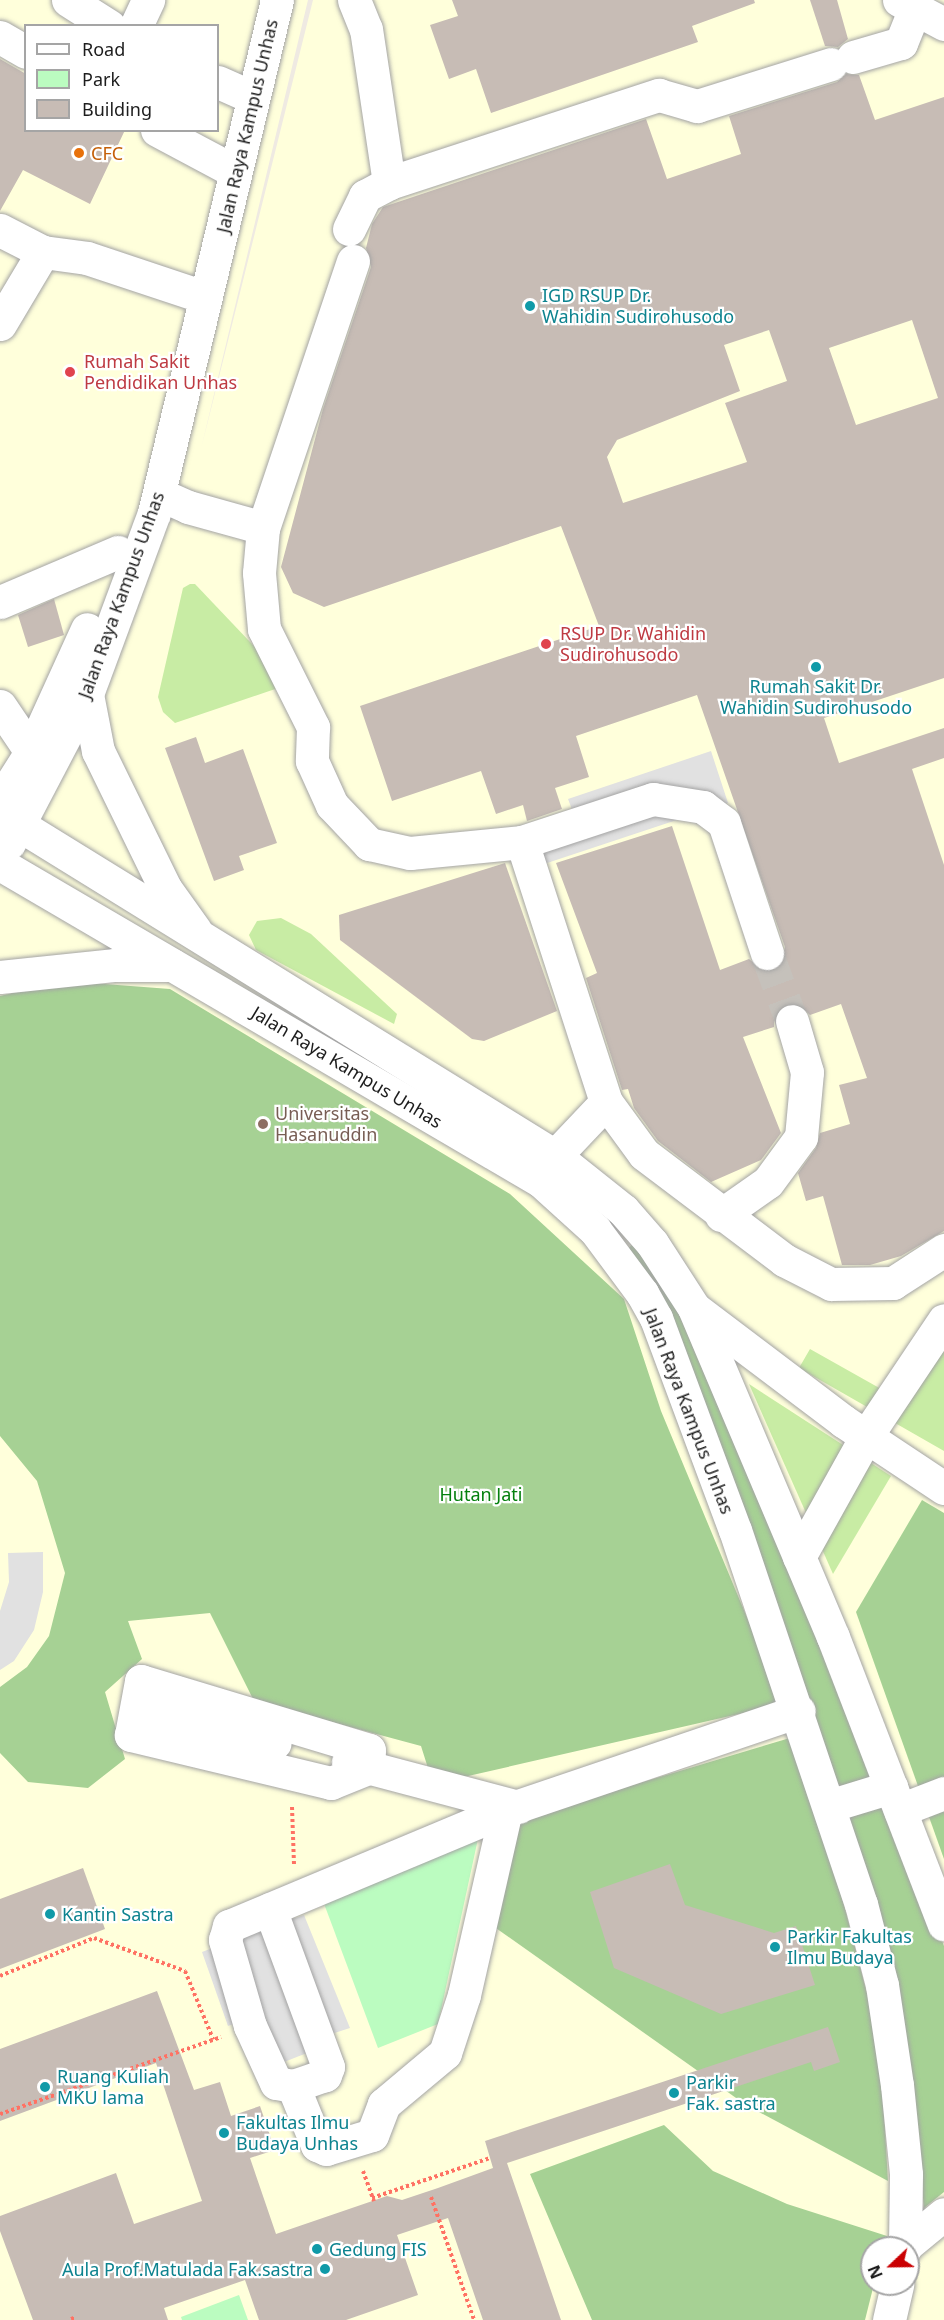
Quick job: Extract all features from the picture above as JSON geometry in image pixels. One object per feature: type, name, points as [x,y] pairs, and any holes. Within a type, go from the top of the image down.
[{"type":"street","points":[[68,0],[106,24]]},
{"type":"street","points":[[137,24],[148,0]]},
{"type":"street","name":"Jalan Raya Kampus Unhas","points":[[6,812],[87,694],[148,504],[235,90],[257,0]]},
{"type":"street","name":"Jalan Raya Kampus Unhas","points":[[235,90],[277,0]]},
{"type":"street","points":[[354,0],[366,29],[389,183]]},
{"type":"street","points":[[348,229],[364,196],[389,183],[659,95],[697,106],[901,43],[907,5],[944,24]]},
{"type":"street","points":[[0,15],[24,29]]},
{"type":"street","points":[[0,37],[24,51]]},
{"type":"street","points":[[163,132],[223,153]]},
{"type":"street","name":"Jalan Raya Kampus Unhas","points":[[223,153],[189,292],[148,504],[118,552],[67,679],[31,752],[6,812],[0,862],[541,1181],[595,1230],[656,1318],[832,1805],[882,1985],[906,2174],[905,2236]]},
{"type":"street","points":[[0,230],[43,252],[87,258],[189,292]]},
{"type":"street","points":[[0,324],[43,252]]},
{"type":"street","points":[[353,261],[263,528],[259,573],[264,629],[313,727],[312,761],[332,805],[346,824],[369,844],[410,853],[522,842],[653,799],[703,807],[724,823],[767,953]]},
{"type":"street","points":[[148,504],[188,507],[263,528]]},
{"type":"street","points":[[0,602],[118,552]]},
{"type":"street","points":[[87,694],[98,751],[112,781],[165,888],[205,944]]},
{"type":"street","points":[[0,706],[31,752]]},
{"type":"street","name":"Jalan Raya Kampus Unhas","points":[[6,812],[205,944],[555,1156],[623,1210],[652,1243],[694,1308],[799,1557],[944,1924]]},
{"type":"street","points":[[522,842],[606,1102],[644,1154],[721,1215],[784,1260],[846,1287],[905,1279],[944,1250]]},
{"type":"street","points":[[0,977],[115,965],[174,965]]},
{"type":"street","points":[[721,1215],[768,1182],[799,1144],[807,1072],[792,1021]]},
{"type":"street","points":[[555,1156],[606,1102]]},
{"type":"street","points":[[694,1308],[867,1435],[944,1488]]},
{"type":"street","points":[[799,1557],[867,1435],[944,1320]]},
{"type":"street","points":[[368,1767],[331,1784],[131,1735],[138,1708],[368,1767],[512,1808]]},
{"type":"street","points":[[270,1909],[328,2067],[325,2075],[293,2086],[276,2083],[250,2026],[225,1936],[229,1926],[512,1808],[799,1711]]},
{"type":"street","points":[[832,1805],[944,1793]]},
{"type":"street","points":[[293,2086],[310,2135],[326,2149],[372,2135],[384,2104],[445,2053],[464,1995],[512,1808]]},
{"type":"street","points":[[918,2236],[944,2214]]},
{"type":"street","points":[[889,2320],[894,2296]]},
{"type":"path","points":[[291,1774],[292,1859],[304,1894]]},
{"type":"path","points":[[0,1976],[94,1938],[185,1971],[213,2039]]},
{"type":"path","points":[[0,2114],[250,2026]]},
{"type":"path","points":[[372,2198],[490,2158]]},
{"type":"path","points":[[432,2198],[474,2320]]},
{"type":"shaded area","name":"Universitas Hasanuddin","points":[[0,0],[308,0],[201,449],[313,0],[944,0],[944,2320],[0,2320]]},
{"type":"shaded area","points":[[711,751],[728,803],[523,871],[573,812],[568,799]]},
{"type":"shaded area","points":[[43,1552],[43,1592],[34,1630],[14,1661],[0,1670],[0,1611],[9,1582],[8,1553]]},
{"type":"shaded area","points":[[304,1915],[350,2028],[322,2037],[280,1923]]},
{"type":"shaded area","points":[[265,1928],[312,2051],[279,2064],[232,1940]]},
{"type":"shaded area","points":[[215,1947],[242,2021],[228,2026],[202,1952]]},
{"type":"green space","points":[[195,584],[286,680],[284,686],[175,723],[163,712],[158,697],[183,588]]},
{"type":"green space","points":[[281,918],[311,934],[397,1014],[394,1024],[256,950],[249,935],[257,921]]},
{"type":"green space","name":"Hutan Jati","points":[[65,981],[170,989],[510,1194],[624,1299],[661,1411],[783,1704],[433,1784],[421,1746],[254,1701],[210,1613],[128,1621],[142,1659],[105,1692],[125,1759],[88,1788],[28,1782],[0,1753],[0,1687],[27,1667],[49,1636],[65,1573],[37,1481],[0,1436],[0,996]]},
{"type":"green space","points":[[632,1245],[663,1277],[888,1802],[944,1946],[944,2192],[924,2208],[913,2100],[886,1949],[623,1253]]},
{"type":"green space","points":[[944,1348],[944,1451],[799,1368],[810,1349],[906,1403]]},
{"type":"green space","points":[[749,1384],[891,1476],[833,1574]]},
{"type":"green space","points":[[922,1500],[944,1513],[944,1859],[856,1612]]},
{"type":"green space","points":[[800,1735],[880,2044],[888,2181],[746,2105],[493,1926],[516,1820]]},
{"type":"green space","points":[[479,1834],[438,2024],[378,2048],[323,1901]]},
{"type":"green space","points":[[664,2125],[713,2171],[787,2204],[887,2236],[860,2236],[860,2296],[871,2296],[865,2320],[592,2320],[530,2174]]},
{"type":"green space","points":[[239,2295],[248,2320],[182,2320],[181,2317]]},
{"type":"building","points":[[452,0],[754,0],[755,3],[692,26],[698,42],[491,113],[476,69],[449,79],[430,25],[458,16]]},
{"type":"building","points":[[810,0],[837,0],[848,39],[838,47],[825,46]]},
{"type":"building","points":[[0,59],[24,73],[24,132],[124,132],[90,204],[23,170],[0,211]]},
{"type":"building","points":[[846,74],[859,75],[875,120],[944,97],[944,678],[824,718],[839,763],[944,728],[944,758],[912,769],[944,865],[944,1231],[901,1256],[870,1265],[842,1265],[823,1196],[806,1201],[798,1173],[816,1148],[820,1133],[850,1124],[839,1085],[867,1078],[841,1004],[810,1015],[797,1003],[786,1003],[774,1016],[774,1027],[743,1037],[781,1133],[761,1160],[711,1182],[658,1141],[634,1108],[628,1089],[622,1090],[586,978],[597,973],[556,863],[672,826],[720,970],[749,959],[764,971],[781,965],[785,947],[697,695],[576,736],[589,777],[555,788],[562,809],[527,821],[523,805],[496,814],[481,771],[392,801],[360,706],[599,626],[561,526],[324,607],[293,593],[281,567],[323,409],[371,267],[366,248],[372,224],[383,207],[646,119],[667,179],[741,154],[729,116],[837,82]],"holes":[[[912,320],[938,398],[856,425],[829,348]],[[769,330],[787,381],[725,403],[747,462],[623,503],[607,457],[617,440],[740,391],[724,345]]]},
{"type":"building","points":[[54,599],[64,635],[28,647],[18,615]]},
{"type":"building","points":[[196,737],[205,763],[243,749],[277,843],[239,856],[244,870],[214,881],[165,748]]},
{"type":"building","points":[[505,863],[557,1011],[484,1041],[472,1039],[340,940],[339,915]]},
{"type":"building","name":"Parkir Fakultas Ilmu Budaya","points":[[670,1864],[685,1905],[774,1933],[796,1926],[815,1985],[721,2014],[614,1968],[590,1892]]},
{"type":"building","name":"Kantin Sastra","points":[[83,1868],[105,1929],[0,1969],[0,1899]]},
{"type":"building","points":[[157,1991],[194,2090],[220,2082],[231,2116],[260,2106],[275,2150],[250,2158],[276,2234],[387,2196],[402,2200],[493,2168],[485,2141],[828,2027],[840,2062],[814,2071],[811,2062],[507,2163],[561,2320],[483,2320],[448,2218],[397,2235],[418,2295],[346,2320],[259,2320],[245,2280],[164,2308],[168,2320],[33,2320],[0,2231],[0,2216],[116,2173],[134,2224],[202,2201],[156,2063],[0,2121],[0,2049]]},
{"type":"tunnel","points":[[767,953],[792,1021]]},
{"type":"place","name":"CFC","points":[[79,153]]},
{"type":"place","name":"IGD RSUP Dr. Wahidin Sudirohusodo","points":[[530,306]]},
{"type":"place","name":"Rumah Sakit Pendidikan Unhas","points":[[70,372]]},
{"type":"place","name":"RSUP Dr. Wahidin Sudirohusodo","points":[[546,644]]},
{"type":"place","name":"Rumah Sakit Dr. Wahidin Sudirohusodo","points":[[816,667]]},
{"type":"place","name":"Universitas Hasanuddin","points":[[263,1124]]},
{"type":"place","name":"Kantin Sastra","points":[[50,1914]]},
{"type":"place","name":"Parkir Fakultas Ilmu Budaya","points":[[775,1947]]},
{"type":"place","name":"Ruang Kuliah MKU lama","points":[[45,2087]]},
{"type":"place","name":"Parkir Fak. sastra","points":[[674,2093]]},
{"type":"place","name":"Fakultas Ilmu Budaya Unhas","points":[[224,2133]]},
{"type":"place","name":"Gedung FIS","points":[[317,2249]]},
{"type":"place","name":"Aula Prof.Matulada Fak.sastra","points":[[325,2269]]}]
